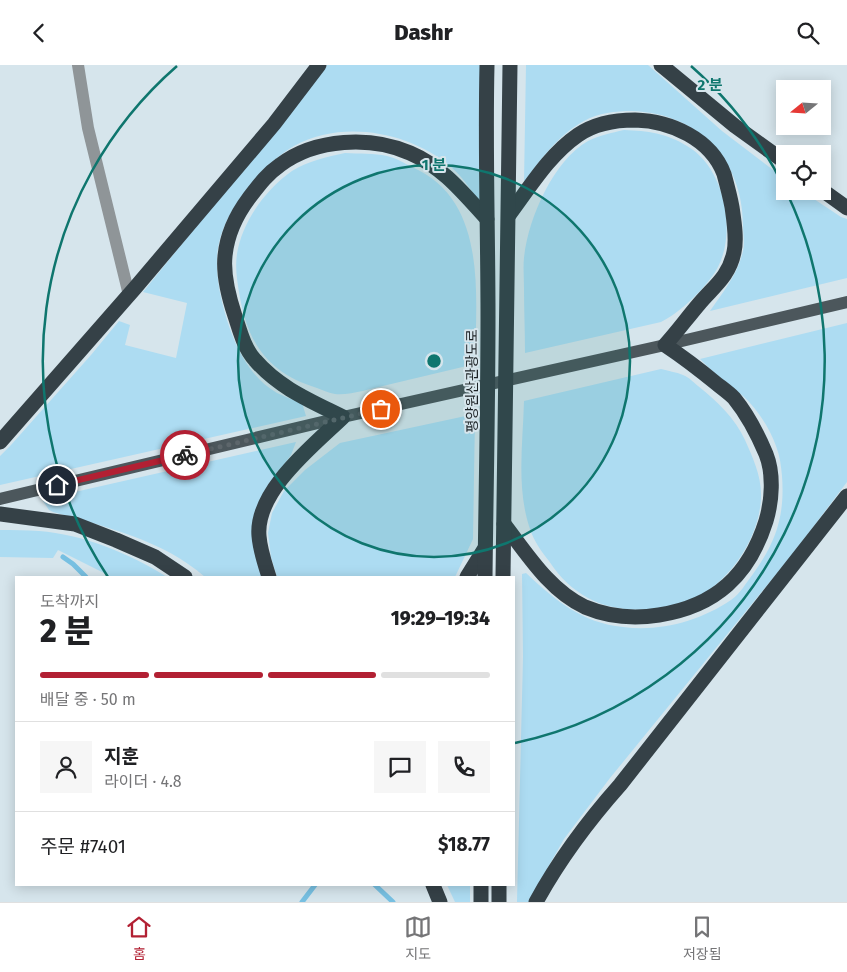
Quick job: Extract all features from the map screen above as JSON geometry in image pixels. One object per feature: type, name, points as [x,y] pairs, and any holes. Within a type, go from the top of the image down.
[{"type":"highway","points":[[0,442],[129,295],[274,124],[319,65]]},
{"type":"highway","name":"평양원산관광도로","points":[[485,576],[488,447],[487,65]]},
{"type":"highway","points":[[503,576],[510,65]]},
{"type":"highway","points":[[661,65],[735,126],[776,156]]},
{"type":"highway","points":[[504,524],[558,591],[584,607],[610,616],[642,618],[676,612],[705,601],[728,584],[746,564],[759,541],[770,507],[771,480],[767,455],[752,425],[734,397],[691,362],[665,345],[724,277],[734,252],[734,220],[723,173],[711,153],[694,137],[662,123],[644,120],[622,120],[600,125],[578,135],[552,158],[509,215]]},
{"type":"highway","points":[[268,576],[258,535],[261,516],[273,490],[290,468],[343,417],[285,388],[264,371],[245,346],[231,304],[226,281],[225,257],[232,228],[242,207],[262,180],[281,164],[299,154],[314,148],[333,145],[376,143],[411,153],[430,163],[446,175],[487,219]]},
{"type":"highway","points":[[831,196],[847,208]]},
{"type":"highway","points":[[536,902],[546,883],[595,814],[620,785],[847,496]]},
{"type":"highway","points":[[0,515],[75,524],[155,557],[184,576]]},
{"type":"highway","points":[[468,576],[485,547]]},
{"type":"highway","points":[[433,886],[440,902]]},
{"type":"highway","points":[[481,886],[481,902]]},
{"type":"highway","points":[[499,886],[499,902]]},
{"type":"main road","points":[[0,499],[343,417],[847,302]]},
{"type":"street","points":[[78,65],[88,128],[129,295]]},
{"type":"shaded area","points":[[327,65],[487,65],[484,201],[479,201],[462,178],[434,154],[396,138],[354,131],[333,133],[313,138],[294,146],[256,178],[239,199],[228,217],[218,247],[217,273],[227,320],[245,361],[267,387],[302,403],[306,416],[0,485],[0,456],[119,321],[130,325],[125,345],[176,358],[187,303],[143,292]]},
{"type":"shaded area","points":[[526,65],[648,65],[722,131],[776,172],[776,200],[816,200],[847,219],[847,278],[710,311],[734,275],[741,259],[744,238],[741,201],[735,180],[725,160],[712,144],[696,131],[677,120],[655,114],[632,111],[613,112],[589,118],[558,140],[524,182]]},
{"type":"shaded area","points":[[624,130],[649,132],[672,138],[700,156],[710,169],[724,201],[726,218],[724,252],[718,267],[708,282],[693,298],[677,312],[661,322],[525,353],[524,261],[526,243],[544,192],[564,162],[575,150],[592,139]]},
{"type":"shaded area","points":[[345,153],[377,154],[397,159],[437,182],[454,202],[466,226],[476,280],[475,364],[347,394],[335,394],[300,382],[285,374],[262,353],[248,326],[238,287],[237,254],[244,230],[264,197],[292,171],[311,162]]},
{"type":"shaded area","points":[[847,323],[847,482],[795,551],[610,778],[564,839],[547,869],[532,902],[517,902],[523,657],[522,574],[526,573],[570,609],[595,621],[623,627],[651,628],[679,623],[706,614],[734,598],[768,551],[777,528],[783,490],[781,465],[773,439],[758,413],[743,396],[700,359]]},
{"type":"shaded area","points":[[661,369],[685,376],[719,404],[736,424],[748,447],[758,475],[761,490],[759,515],[754,532],[736,564],[710,590],[678,606],[643,610],[612,607],[583,595],[559,575],[543,553],[532,533],[523,498],[522,482],[524,401]]},
{"type":"shaded area","points":[[475,414],[473,539],[455,576],[277,576],[271,557],[268,533],[272,513],[284,491],[305,470],[340,443]]},
{"type":"shaded area","points":[[296,442],[291,455],[267,487],[264,576],[204,576],[189,564],[152,544],[113,529],[53,512],[49,510],[43,501],[44,499]]},
{"type":"shaded area","points":[[0,530],[55,533],[89,541],[122,553],[165,576],[110,576],[58,550],[53,558],[0,557]]},
{"type":"shaded area","points":[[447,886],[470,886],[470,902],[455,902]]},
{"type":"waterway","points":[[63,557],[85,576]]},
{"type":"waterway","points":[[302,902],[314,886]]},
{"type":"waterway","points":[[376,886],[393,902]]},
{"type":"way so far","points":[[185,455],[381,409]]},
{"type":"route","points":[[57,485],[185,455]]}]
